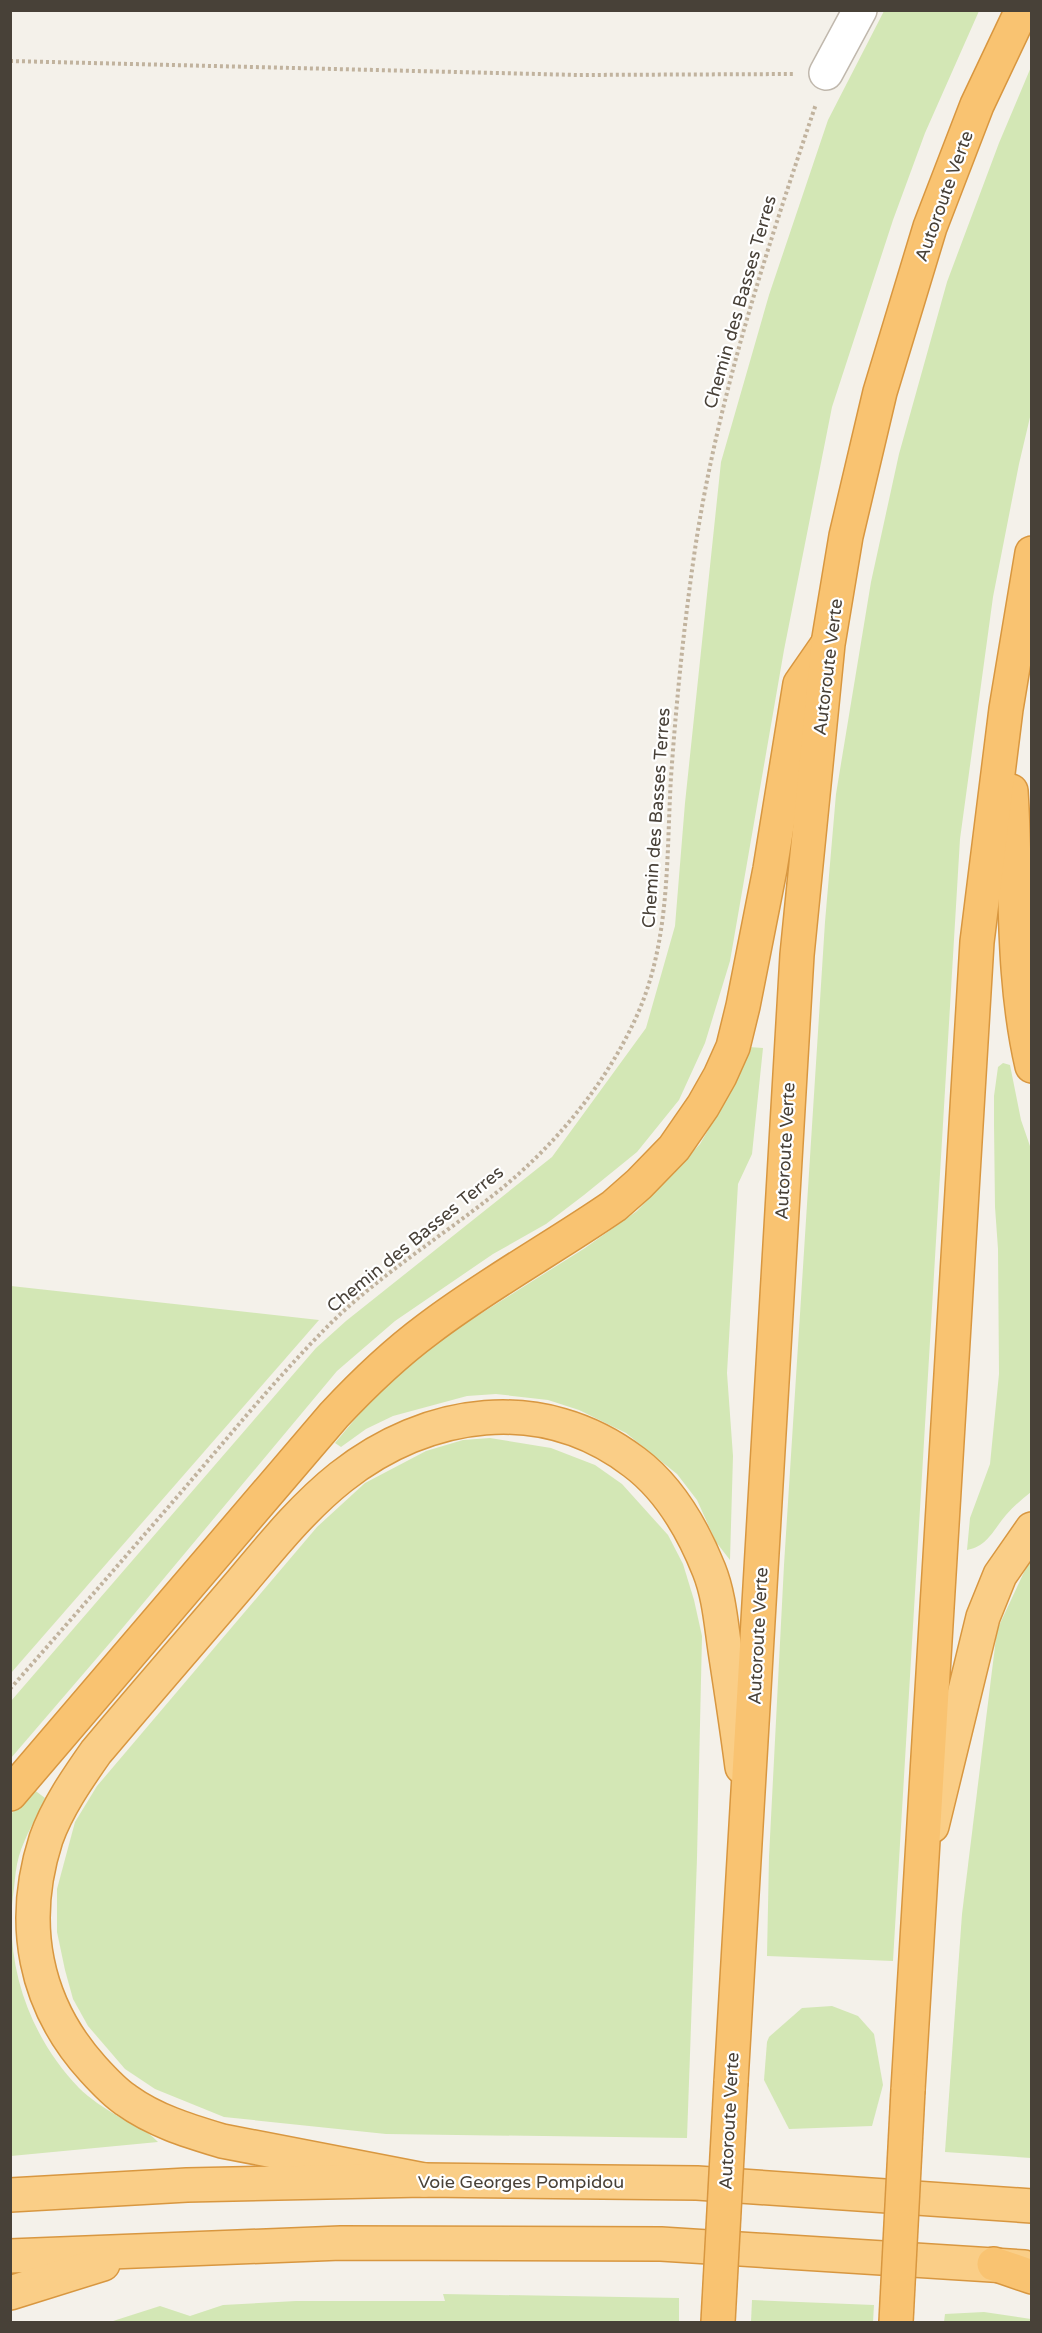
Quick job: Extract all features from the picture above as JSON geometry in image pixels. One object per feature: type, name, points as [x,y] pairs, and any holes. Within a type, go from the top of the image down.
[{"type":"highway","name":"Autoroute Verte","points":[[718,2322],[797,955],[828,644],[846,537],[880,392],[930,227],[977,105],[1022,10]]},
{"type":"highway","points":[[896,2322],[977,942],[1006,709],[1032,553]]},
{"type":"highway","points":[[10,1794],[334,1415],[362,1386],[393,1356],[429,1328],[614,1206],[674,1148],[703,1106],[733,1047],[768,879],[800,684],[828,644]]},
{"type":"highway","points":[[1006,709],[1014,839],[1016,969],[1024,1033],[1032,1066]]},
{"type":"highway","points":[[424,2180],[222,2141],[185,2130],[146,2113],[124,2099],[77,2051],[45,1993],[38,1965],[33,1928],[39,1867],[46,1839],[74,1784],[96,1752],[294,1520],[318,1496],[369,1456],[420,1431],[475,1418],[510,1416],[562,1424],[585,1433],[634,1462],[677,1509],[696,1541],[710,1573],[718,1601],[748,1807]]},
{"type":"highway","points":[[922,1868],[983,1617],[1000,1575],[1032,1529]]},
{"type":"highway","name":"Voie Georges Pompidou","points":[[10,2194],[187,2185],[424,2180],[697,2183],[1032,2206]]},
{"type":"highway","points":[[966,2200],[1032,2193]]},
{"type":"highway","points":[[10,2256],[341,2243],[661,2244],[1032,2268]]},
{"type":"highway","points":[[10,2293],[146,2251]]},
{"type":"highway","points":[[994,2264],[1032,2277]]},
{"type":"street","points":[[826,73],[860,10]]},
{"type":"path","points":[[10,61],[578,75],[826,73]]},
{"type":"path","name":"Chemin des Basses Terres","points":[[10,1689],[237,1425],[334,1320],[366,1292],[509,1182],[558,1134],[603,1079],[634,1023],[653,975],[661,937],[666,896],[671,777],[681,661],[693,561],[714,448],[742,332],[826,73]]},
{"type":"green space","points":[[884,11],[979,11],[925,133],[893,220],[832,407],[784,650],[730,961],[705,1043],[679,1100],[637,1152],[584,1195],[546,1224],[493,1254],[395,1321],[337,1371],[11,1758],[11,1701],[316,1348],[346,1321],[552,1157],[646,1028],[675,926],[685,803],[721,462],[769,295],[828,120]]},
{"type":"green space","points":[[1031,67],[1031,413],[993,597],[960,839],[893,1961],[767,1956],[769,1857],[784,1565],[825,922],[836,794],[871,582],[899,454],[947,282],[999,143]]},
{"type":"green space","points":[[749,1047],[763,1048],[752,1154],[738,1184],[727,1373],[733,1456],[730,1560],[716,1542],[697,1500],[677,1474],[626,1433],[579,1410],[548,1400],[496,1394],[467,1396],[393,1416],[366,1429],[341,1447],[335,1443],[365,1407],[431,1345],[585,1248],[637,1211],[700,1144],[726,1099]]},
{"type":"green space","points":[[1003,1063],[1010,1065],[1021,1120],[1031,1149],[1031,1492],[1009,1512],[990,1537],[980,1545],[967,1550],[970,1518],[990,1464],[999,1374],[994,1096],[998,1067]]},
{"type":"green space","points":[[10,1286],[319,1320],[11,1673]]},
{"type":"green space","points":[[490,1438],[551,1448],[595,1465],[622,1484],[668,1535],[683,1564],[694,1600],[702,1636],[687,2138],[386,2134],[224,2117],[155,2089],[125,2069],[88,2026],[73,1999],[57,1932],[57,1889],[75,1822],[97,1786],[317,1527],[365,1483],[426,1451],[463,1440]]},
{"type":"green space","points":[[1031,1561],[1031,2158],[945,2152],[962,1914],[997,1630]]},
{"type":"green space","points":[[33,1789],[45,1798],[19,1856],[12,1915],[12,1943],[23,1996],[46,2045],[79,2088],[102,2106],[143,2130],[158,2142],[11,2156],[11,1814]]},
{"type":"green space","points":[[832,2006],[858,2016],[874,2034],[883,2085],[872,2126],[789,2129],[764,2080],[767,2042],[769,2037],[802,2008]]},
{"type":"green space","points":[[443,2294],[679,2298],[679,2322],[110,2322],[160,2306],[190,2316],[223,2305],[296,2301],[445,2301]]},
{"type":"green space","points":[[752,2300],[874,2305],[873,2322],[751,2322]]},
{"type":"green space","points":[[984,2312],[1031,2319],[1031,2322],[944,2322],[945,2314]]}]
